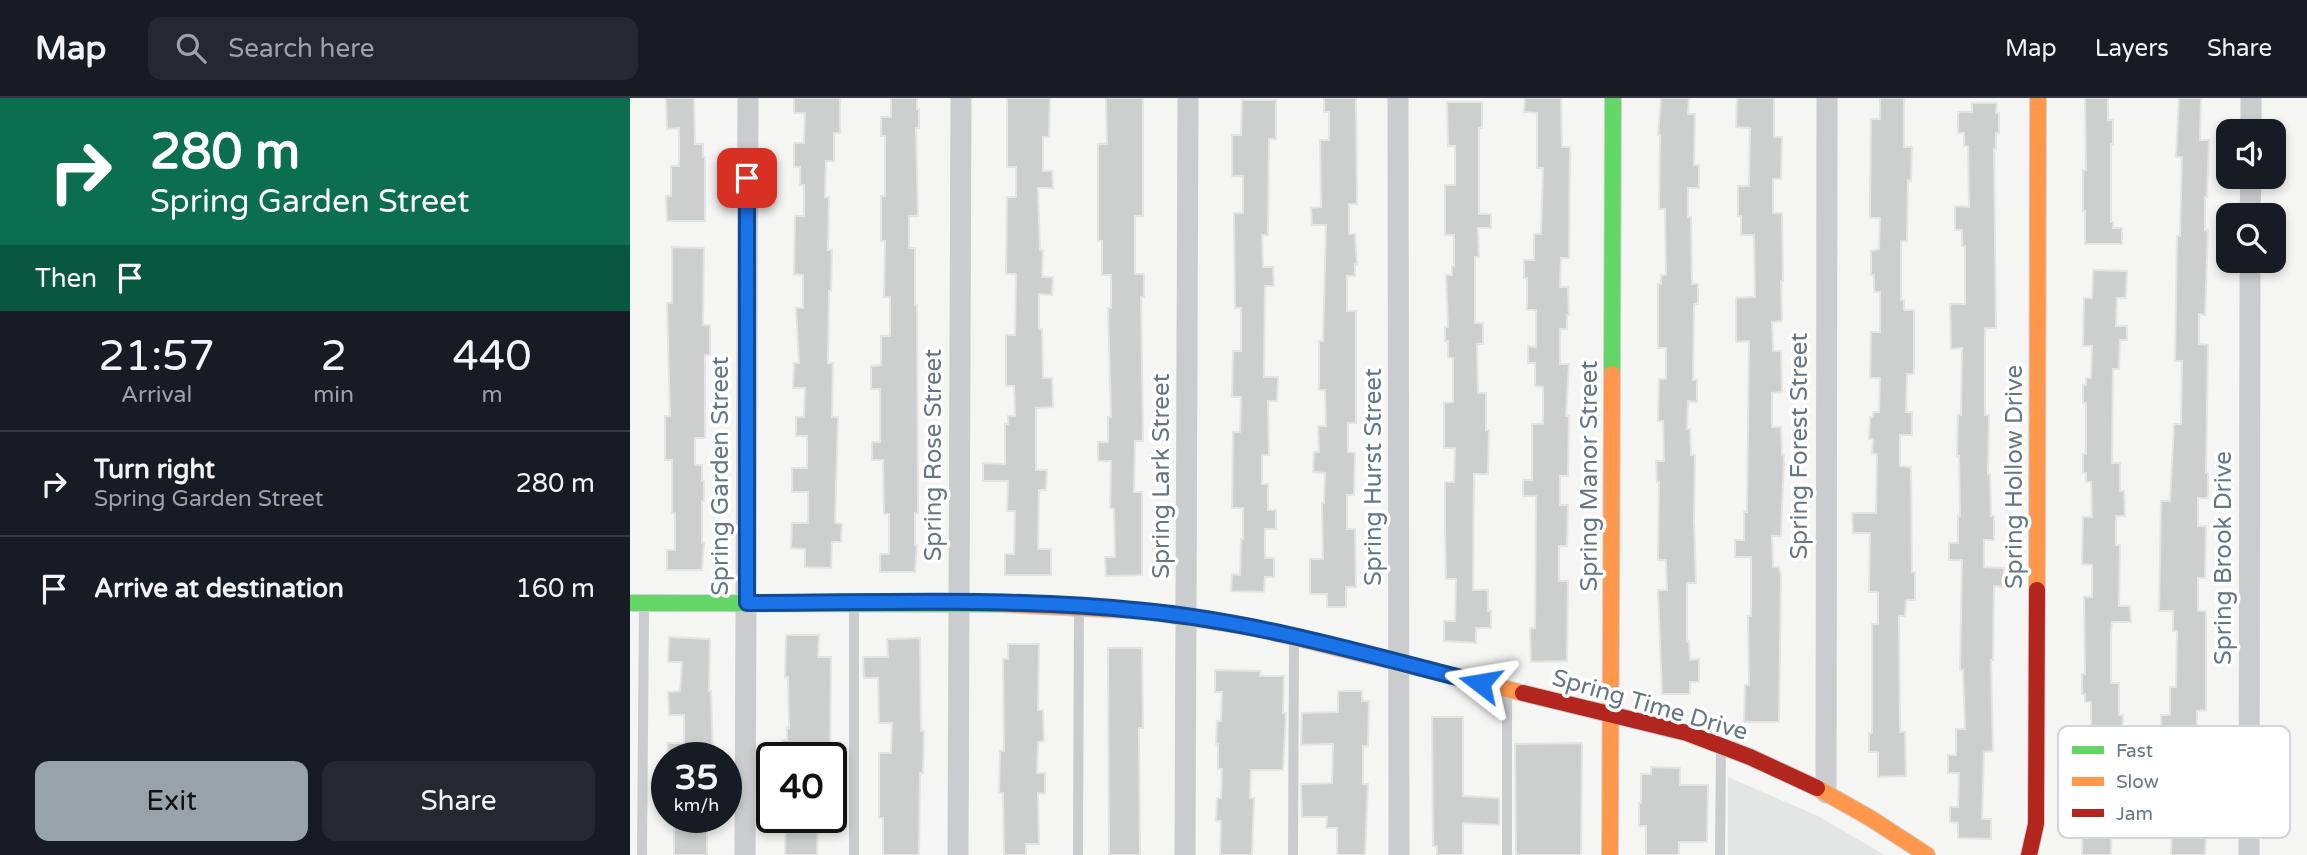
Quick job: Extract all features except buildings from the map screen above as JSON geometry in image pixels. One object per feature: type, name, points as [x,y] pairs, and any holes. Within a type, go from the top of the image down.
[{"type":"street","name":"Spring Garden Street","points":[[745,855],[748,98]]},
{"type":"street","name":"Spring Rose Street","points":[[958,855],[961,98]]},
{"type":"street","name":"Spring Lark Street","points":[[1185,855],[1188,98]]},
{"type":"street","name":"Spring Hurst Street","points":[[1398,98],[1399,855]]},
{"type":"street","name":"Spring Manor Street","points":[[1610,855],[1613,98]]},
{"type":"street","name":"Spring Forest Street","points":[[1826,793],[1827,98]]},
{"type":"street","name":"Spring Hollow Drive","points":[[2029,855],[2036,824],[2038,98]]},
{"type":"street","points":[[2251,98],[2251,119]]},
{"type":"street","name":"Spring Brook Drive","points":[[2249,726],[2250,273]]},
{"type":"street","name":"Spring Time Drive","points":[[637,603],[958,603],[1079,606],[1187,616],[1294,637],[1611,714],[1721,745],[1766,763],[1826,793],[1881,823],[1903,844],[1927,855]]},
{"type":"lane","points":[[637,603],[642,855]]},
{"type":"lane","points":[[854,603],[854,855]]},
{"type":"lane","points":[[1078,855],[1079,606]]},
{"type":"lane","points":[[1293,855],[1294,637]]},
{"type":"lane","points":[[1507,689],[1507,855]]},
{"type":"lane","points":[[1720,855],[1721,745]]},
{"type":"shaded area","points":[[1728,777],[1818,816],[1885,855],[1728,855]]},
{"type":"traffic: fast","points":[[1612,374],[1613,98]]},
{"type":"traffic: fast","points":[[630,603],[1001,604]]},
{"type":"traffic: slow","points":[[2037,590],[2038,98]]},
{"type":"traffic: slow","points":[[1610,855],[1612,374]]},
{"type":"traffic: slow","points":[[1001,604],[1145,611],[1251,627],[1523,693]]},
{"type":"traffic: slow","points":[[1817,788],[1927,855]]},
{"type":"traffic: jam","points":[[2029,855],[2036,824],[2037,590]]},
{"type":"traffic: jam","points":[[1523,693],[1687,733],[1750,757],[1817,788]]},
{"type":"route","points":[[747,178],[747,603],[1049,604],[1146,611],[1251,627],[1480,683]]}]
